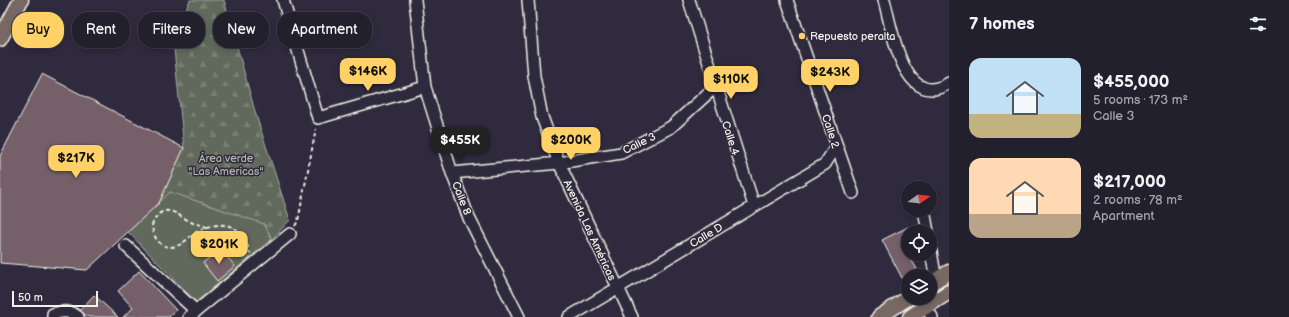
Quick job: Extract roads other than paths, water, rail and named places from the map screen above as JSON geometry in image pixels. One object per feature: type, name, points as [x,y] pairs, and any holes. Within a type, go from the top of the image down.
[{"type":"main road","points":[[0,39],[21,0]]},
{"type":"main road","points":[[937,280],[949,272]]},
{"type":"main road","points":[[910,317],[929,312],[949,292]]},
{"type":"main road","points":[[879,317],[901,303]]},
{"type":"street","points":[[283,0],[318,118],[425,87]]},
{"type":"street","name":"Calle 8","points":[[415,0],[425,87],[452,173],[469,218],[519,317]]},
{"type":"street","name":"Avenida Las Américas","points":[[528,0],[534,76],[542,117],[559,163],[632,317]]},
{"type":"street","name":"Calle 4","points":[[689,0],[715,87],[754,206]]},
{"type":"street","name":"Calle 2","points":[[788,0],[852,193]]},
{"type":"street","points":[[884,0],[902,64],[912,81],[917,86],[931,88],[944,86],[949,83]]},
{"type":"street","name":"Calle 3","points":[[452,173],[559,163],[621,152],[671,127],[715,87]]},
{"type":"street","name":"Calle D","points":[[569,317],[825,164],[836,147]]},
{"type":"street","points":[[126,246],[193,314],[290,234]]},
{"type":"street","points":[[53,317],[53,314],[63,311],[73,313],[78,317]]},
{"type":"place","name":"Repuesto peralta","points":[[802,36]]},
{"type":"park label","name":"Área verde \"Las Americas\"","points":[[226,164]]}]
